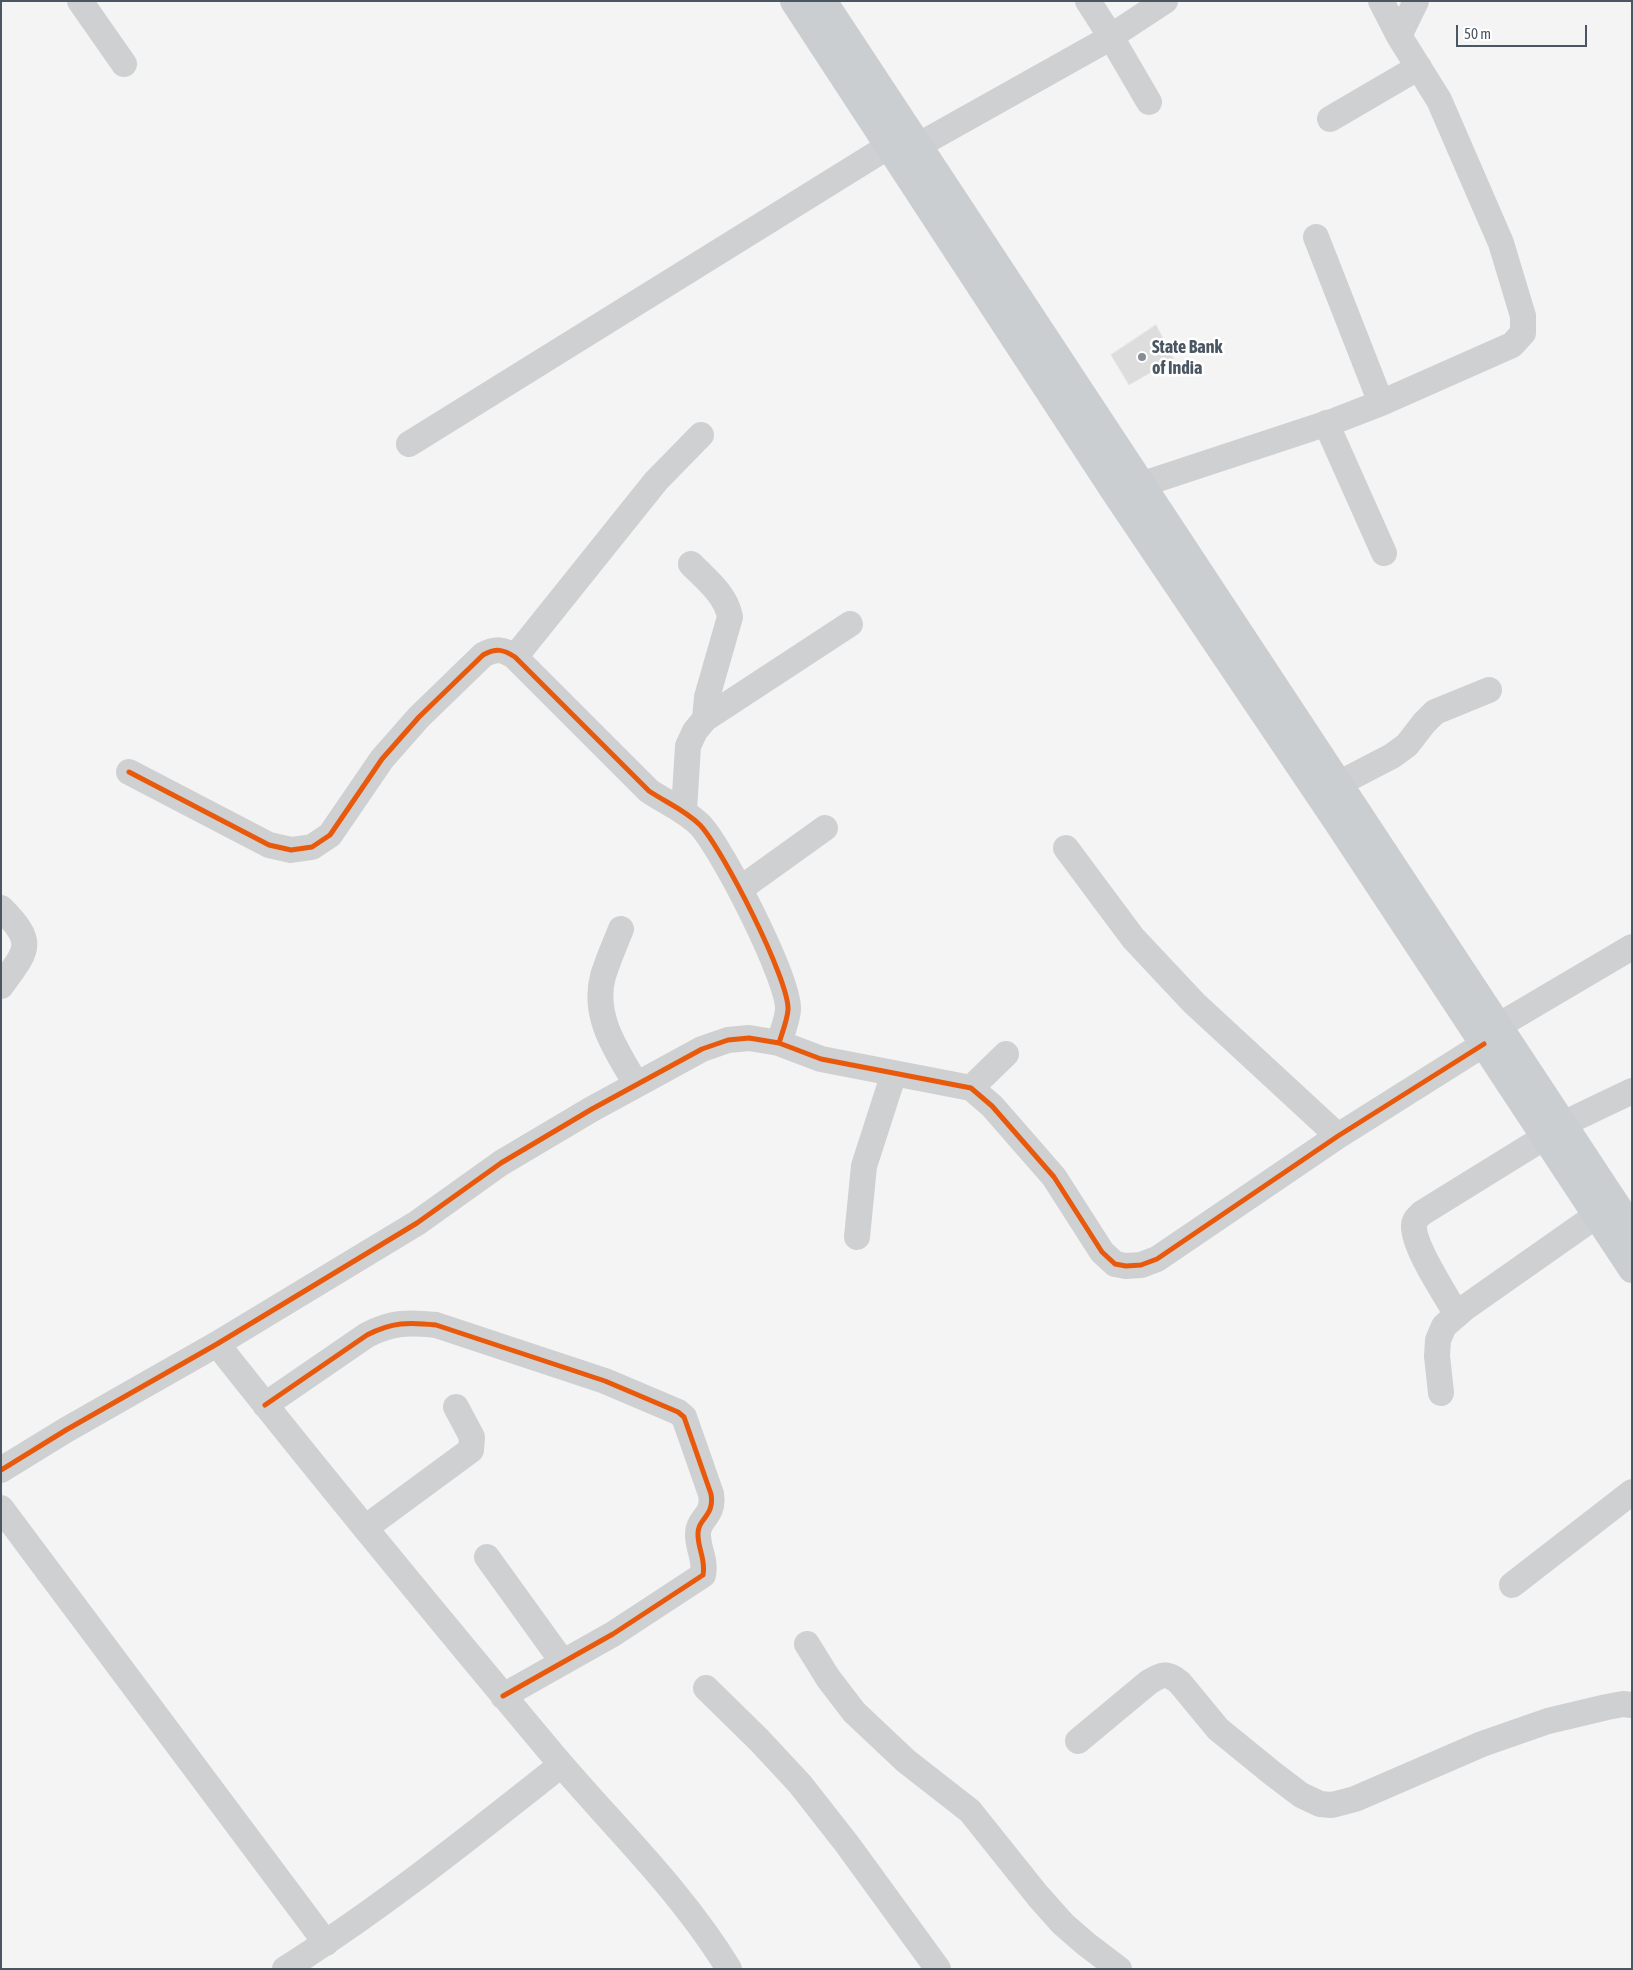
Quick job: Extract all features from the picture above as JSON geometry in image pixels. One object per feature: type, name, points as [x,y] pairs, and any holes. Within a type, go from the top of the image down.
[{"type":"main road","points":[[794,1],[1115,492],[1333,815],[1491,1035],[1554,1130],[1632,1229]]},
{"type":"main road","points":[[823,1],[1140,485],[1340,783],[1491,1035]]},
{"type":"main road","points":[[1554,1130],[1597,1216],[1632,1269]]},
{"type":"street","points":[[80,1],[124,64]]},
{"type":"street","points":[[1088,1],[1149,102]]},
{"type":"street","points":[[919,145],[1111,37],[1165,1]]},
{"type":"street","points":[[1140,485],[1381,403],[1512,345],[1523,333],[1523,316],[1501,243],[1439,100],[1399,36],[1381,1]]},
{"type":"street","points":[[1399,36],[1416,1]]},
{"type":"street","points":[[1330,118],[1419,67]]},
{"type":"street","points":[[410,444],[547,357],[889,146]]},
{"type":"street","points":[[1316,237],[1381,403]]},
{"type":"street","points":[[1326,423],[1384,553]]},
{"type":"street","points":[[516,657],[656,481],[701,435]]},
{"type":"street","points":[[691,564],[722,596],[728,608],[730,618],[707,697],[705,719]]},
{"type":"street","points":[[684,810],[688,746],[695,731],[705,719],[850,624]]},
{"type":"street","points":[[129,772],[269,845],[291,850],[312,847],[330,835],[382,759],[419,716],[483,655],[494,649],[505,650],[516,657],[649,791],[664,801],[684,810],[713,841],[740,889],[784,986],[788,1009],[779,1043]]},
{"type":"street","points":[[1340,783],[1392,756],[1407,745],[1435,712],[1489,690]]},
{"type":"street","points":[[740,889],[825,828]]},
{"type":"street","points":[[1066,848],[1133,938],[1194,1003],[1338,1136]]},
{"type":"street","points":[[1,908],[24,935],[25,949],[20,961],[1,986]]},
{"type":"street","points":[[621,929],[603,977],[600,998],[602,1017],[609,1037],[636,1084]]},
{"type":"street","points":[[1,1470],[66,1430],[217,1344],[417,1223],[501,1163],[636,1084],[702,1049],[728,1040],[748,1038],[779,1043],[821,1058],[971,1088],[992,1106],[1054,1177],[1102,1252],[1115,1264],[1126,1266],[1141,1265],[1157,1259],[1491,1035],[1632,947]]},
{"type":"street","points":[[971,1088],[1006,1054]]},
{"type":"street","points":[[857,1237],[864,1166],[894,1073]]},
{"type":"street","points":[[1457,1315],[1422,1254],[1415,1235],[1414,1225],[1416,1219],[1422,1213],[1554,1130],[1632,1091]]},
{"type":"street","points":[[1441,1393],[1437,1356],[1438,1340],[1444,1326],[1466,1307],[1597,1216]]},
{"type":"street","points":[[265,1405],[374,1332],[397,1324],[414,1323],[436,1325],[572,1370],[639,1394],[678,1412],[684,1417],[713,1504],[710,1513],[699,1528],[698,1535],[705,1568],[703,1575],[613,1634],[503,1696]]},
{"type":"street","points":[[217,1344],[503,1696],[561,1765],[678,1896],[729,1969]]},
{"type":"street","points":[[365,1528],[471,1450],[472,1437],[456,1407]]},
{"type":"street","points":[[1512,1585],[1632,1492]]},
{"type":"street","points":[[1,1508],[326,1943]]},
{"type":"street","points":[[487,1558],[562,1662]]},
{"type":"street","points":[[807,1644],[828,1678],[854,1712],[906,1761],[970,1811],[1038,1896],[1063,1924],[1120,1969]]},
{"type":"street","points":[[1078,1741],[1149,1682],[1166,1675],[1173,1677],[1180,1683],[1218,1729],[1286,1784],[1301,1795],[1320,1804],[1332,1805],[1355,1799],[1482,1744],[1548,1721],[1608,1706],[1632,1705]]},
{"type":"street","points":[[706,1688],[800,1784],[847,1844],[938,1969]]},
{"type":"street","points":[[285,1969],[326,1943],[416,1878],[561,1765]]},
{"type":"building","name":"State Bank of India","points":[[1156,325],[1174,359],[1129,385],[1111,355]]},
{"type":"cycle path","points":[[129,772],[269,845],[291,850],[312,847],[330,835],[382,759],[419,717],[483,655],[496,650],[507,652],[515,657],[649,791],[688,815],[700,825],[710,838],[753,915],[767,945],[786,995],[788,1010],[779,1043]]},
{"type":"cycle path","points":[[1,1470],[66,1430],[217,1344],[417,1223],[501,1163],[592,1109],[702,1049],[728,1040],[749,1038],[779,1043],[821,1059],[971,1088],[992,1106],[1054,1177],[1102,1252],[1115,1264],[1126,1266],[1141,1265],[1157,1259],[1338,1136],[1484,1044]]},
{"type":"cycle path","points":[[265,1405],[367,1335],[393,1325],[417,1323],[436,1325],[605,1381],[678,1412],[684,1417],[711,1494],[712,1502],[711,1508],[698,1529],[698,1540],[704,1570],[703,1575],[613,1634],[503,1696]]},
{"type":"place","name":"State Bank of India","points":[[1142,357]]}]
